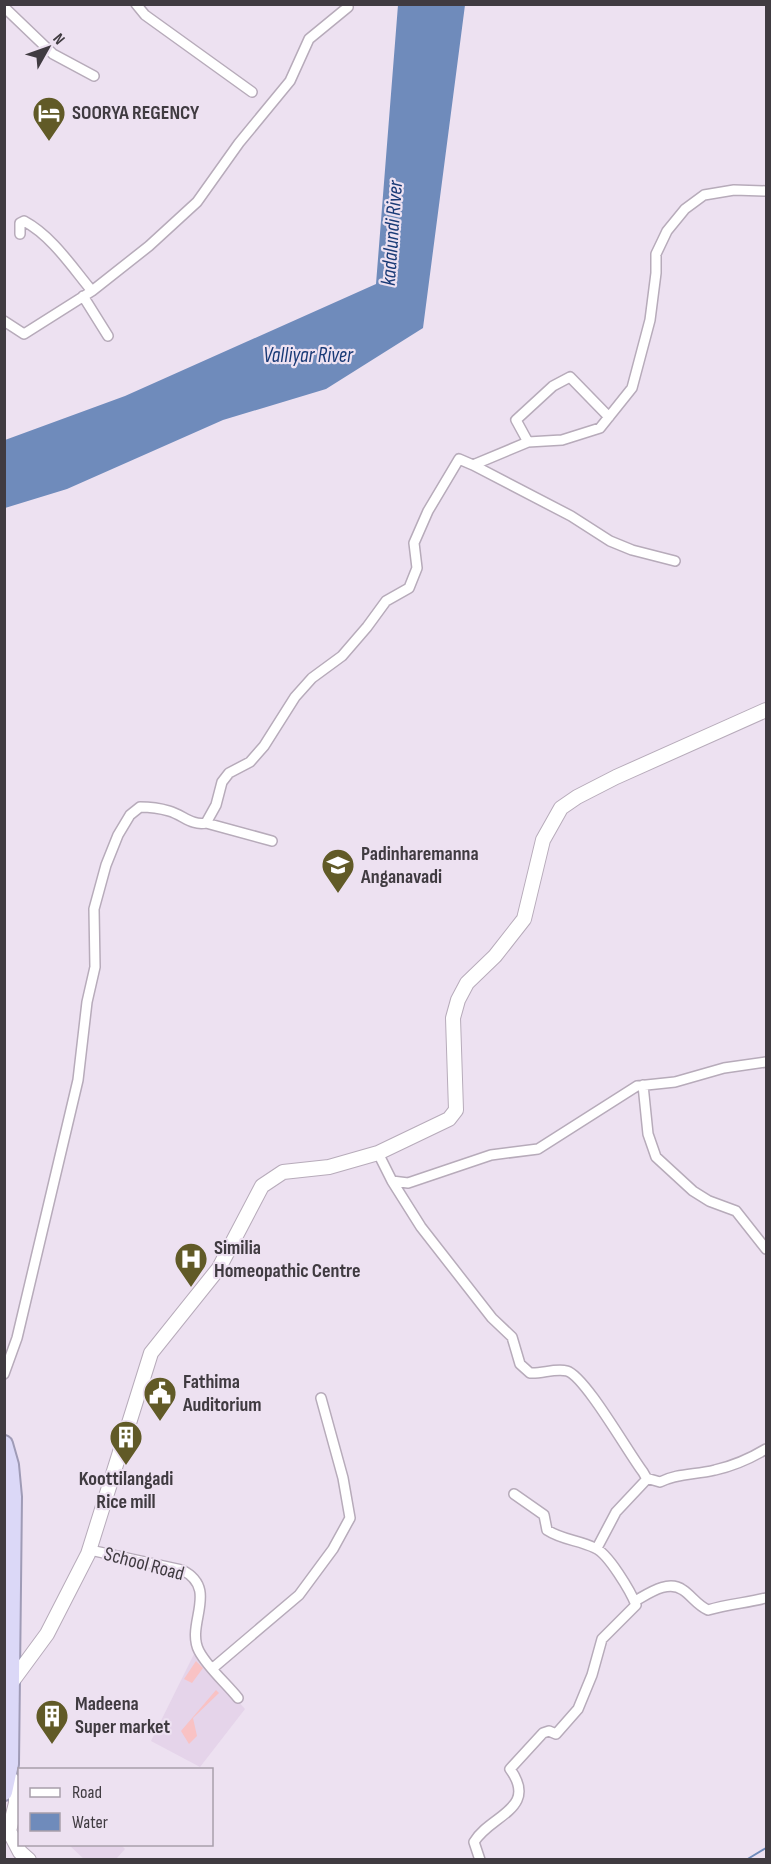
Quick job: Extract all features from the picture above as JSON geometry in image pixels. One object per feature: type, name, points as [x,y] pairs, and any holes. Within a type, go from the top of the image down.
[{"type":"highway","points":[[4,1443],[10,1466],[13,1497],[13,1680],[10,1764],[6,1784]]},
{"type":"main road","points":[[13,1680],[47,1634],[90,1550],[151,1353],[159,1340],[215,1274],[262,1186],[284,1172],[330,1167],[378,1153],[442,1124],[456,1110],[453,1018],[458,1000],[467,982],[495,956],[524,919],[543,840],[561,808],[577,796],[616,777],[766,710]]},
{"type":"main road","points":[[6,1784],[16,1784],[16,1803],[9,1831],[20,1852],[28,1860]]},
{"type":"street","points":[[136,4],[145,15],[252,92]]},
{"type":"street","points":[[4,321],[24,334],[88,293],[149,246],[197,202],[239,143],[290,81],[309,39],[348,7],[346,4]]},
{"type":"street","points":[[4,7],[53,54],[94,76]]},
{"type":"street","points":[[473,465],[528,442],[562,440],[600,428],[632,388],[650,320],[656,254],[667,231],[685,209],[704,195],[734,190],[766,191]]},
{"type":"street","points":[[20,234],[20,223],[24,221],[47,238],[88,293],[108,336]]},
{"type":"street","points":[[528,442],[516,420],[553,386],[570,377],[609,417]]},
{"type":"street","points":[[206,823],[216,805],[222,782],[229,773],[250,762],[264,746],[295,697],[312,678],[342,656],[368,627],[386,601],[408,588],[417,568],[414,543],[428,511],[459,459],[571,516],[610,541],[632,550],[675,561]]},
{"type":"street","points":[[4,1374],[17,1338],[78,1080],[87,1002],[95,967],[94,909],[106,865],[118,835],[130,815],[140,807],[172,812],[198,824],[206,823],[272,841]]},
{"type":"street","points":[[392,1181],[408,1183],[491,1155],[538,1149],[637,1086],[675,1082],[724,1068],[766,1062]]},
{"type":"street","points":[[643,1085],[648,1134],[656,1157],[693,1191],[709,1201],[736,1211],[766,1249]]},
{"type":"street","points":[[378,1153],[392,1181],[421,1227],[492,1318],[512,1337],[520,1364],[530,1373],[559,1370],[570,1372],[594,1398],[646,1478],[660,1482],[674,1475],[713,1471],[752,1457],[766,1449]]},
{"type":"street","points":[[213,1668],[299,1595],[350,1518],[321,1398]]},
{"type":"street","points":[[597,1548],[616,1512],[631,1495],[643,1486],[646,1478]]},
{"type":"street","points":[[480,1860],[474,1842],[479,1834],[492,1822],[510,1812],[517,1801],[517,1780],[510,1769],[543,1733],[556,1734],[571,1720],[592,1675],[602,1639],[635,1609],[635,1601],[618,1573],[597,1548],[569,1541],[547,1530],[544,1515],[514,1494]]},
{"type":"street","name":"School Road","points":[[90,1550],[182,1570],[190,1574],[199,1588],[200,1597],[196,1631],[198,1650],[238,1698]]},
{"type":"street","points":[[635,1601],[664,1586],[682,1588],[700,1607],[708,1610],[730,1602],[743,1603],[766,1598]]},
{"type":"shaded area","points":[[194,1654],[245,1709],[200,1767],[151,1741]]},
{"type":"shaded area","points":[[196,1661],[203,1668],[192,1683],[184,1679]]},
{"type":"shaded area","points":[[216,1690],[219,1693],[193,1718],[197,1736],[189,1744],[181,1731]]},
{"type":"shaded area","points":[[70,1846],[122,1846],[125,1849],[116,1859],[84,1859]]},
{"type":"water","name":"Valliyar River","points":[[398,5],[465,5],[423,328],[326,389],[223,420],[67,489],[5,508],[5,440],[125,396],[376,284]]},
{"type":"waterway","points":[[746,1860],[766,1848]]},
{"type":"place","name":"SOORYA REGENCY","points":[[49,142]]},
{"type":"place","name":"Padinharemanna Anganavadi","points":[[338,894]]},
{"type":"place","name":"Similia Homeopathic Centre","points":[[191,1288]]},
{"type":"place","name":"Fathima Auditorium","points":[[160,1422]]},
{"type":"place","name":"Koottilangadi Rice mill","points":[[126,1466]]},
{"type":"place","name":"Madeena Super market","points":[[52,1745]]},
{"type":"water label","name":"kadalundi River","points":[[392,233]]}]
